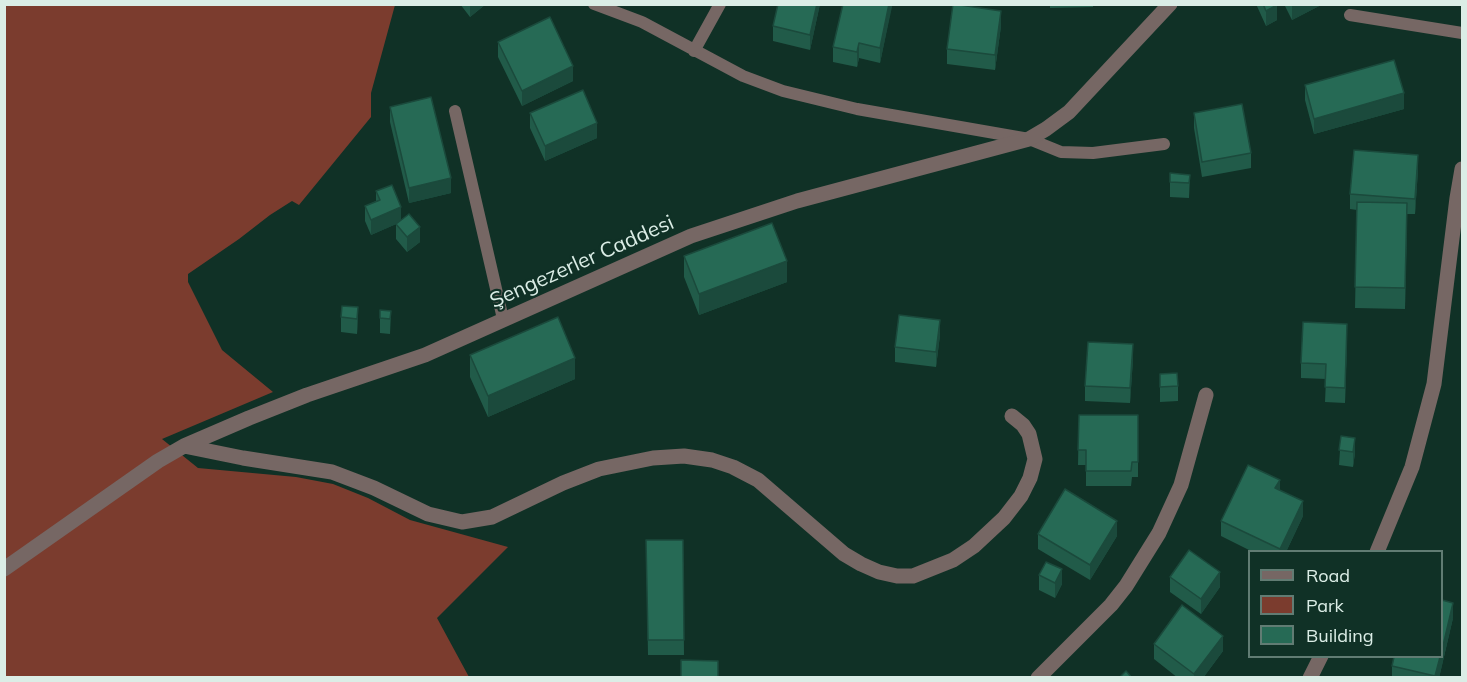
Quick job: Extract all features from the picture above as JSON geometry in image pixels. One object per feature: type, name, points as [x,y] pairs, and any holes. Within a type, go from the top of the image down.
[{"type":"street","name":"Şengezerler Caddesi","points":[[4,569],[125,483],[184,446],[307,395],[425,356],[692,236],[797,201],[1029,139],[1068,112],[1170,4]]},
{"type":"street","points":[[1378,550],[1412,467],[1434,384],[1456,253],[1457,198],[1462,169]]},
{"type":"street","points":[[1038,678],[1112,605],[1159,533],[1181,485],[1206,394]]},
{"type":"street","points":[[184,446],[332,472],[374,488],[428,514],[462,522],[492,517],[563,483],[599,469],[653,458],[684,456],[712,460],[734,467],[758,480],[844,554],[861,564],[888,574],[914,576],[953,560],[974,546],[1004,518],[1021,495],[1030,478],[1035,459],[1029,434],[1023,425],[1012,416]]},
{"type":"street","points":[[1310,678],[1321,658]]},
{"type":"lane","points":[[594,4],[642,22],[743,76],[783,91],[857,109],[1029,139],[1061,152],[1093,153],[1164,144]]},
{"type":"lane","points":[[693,51],[720,4]]},
{"type":"lane","points":[[1350,15],[1462,33]]},
{"type":"lane","points":[[455,111],[503,319]]},
{"type":"green space","points":[[4,5],[395,5],[371,93],[371,117],[299,205],[292,201],[188,274],[188,282],[222,350],[273,392],[162,439],[198,468],[296,477],[333,484],[368,498],[410,520],[508,547],[437,618],[469,677],[5,677]]},
{"type":"building","points":[[778,4],[817,4],[810,35],[773,26]]},
{"type":"building","points":[[843,4],[889,4],[880,48],[859,43],[857,52],[833,47]]},
{"type":"building","points":[[953,4],[1001,11],[995,55],[947,49]]},
{"type":"building","points":[[1263,4],[1277,4],[1277,5],[1266,11]]},
{"type":"building","points":[[550,17],[573,66],[522,91],[498,42]]},
{"type":"building","points":[[1394,60],[1404,93],[1314,119],[1305,85]]},
{"type":"building","points":[[583,90],[597,123],[545,146],[530,113]]},
{"type":"building","points":[[431,97],[451,178],[409,188],[390,107]]},
{"type":"building","points":[[1242,104],[1251,153],[1202,162],[1194,113]]},
{"type":"building","points":[[1354,150],[1418,155],[1415,199],[1350,194]]},
{"type":"building","points":[[1170,173],[1190,175],[1189,183],[1170,182]]},
{"type":"building","points":[[392,185],[401,207],[371,220],[365,206],[380,200],[376,191]]},
{"type":"building","points":[[1357,202],[1407,203],[1405,288],[1355,287]]},
{"type":"building","points":[[409,214],[420,227],[407,237],[396,224]]},
{"type":"building","points":[[772,223],[787,261],[699,294],[684,256]]},
{"type":"building","points":[[342,306],[358,307],[357,319],[341,317]]},
{"type":"building","points":[[380,310],[391,311],[390,319],[380,318]]},
{"type":"building","points":[[899,315],[940,320],[936,352],[895,347]]},
{"type":"building","points":[[558,317],[575,358],[488,396],[470,355]]},
{"type":"building","points":[[1303,322],[1347,324],[1345,388],[1325,387],[1326,364],[1301,363]]},
{"type":"building","points":[[1088,342],[1133,344],[1130,388],[1085,386]]},
{"type":"building","points":[[1177,373],[1178,386],[1160,387],[1160,374]]},
{"type":"building","points":[[1079,415],[1138,415],[1138,462],[1132,462],[1131,471],[1086,471],[1086,450],[1078,450]]},
{"type":"building","points":[[1341,436],[1355,438],[1353,452],[1339,450]]},
{"type":"building","points":[[1248,465],[1280,480],[1275,488],[1303,501],[1280,549],[1221,521]]},
{"type":"building","points":[[1065,489],[1117,521],[1090,565],[1038,534]]},
{"type":"building","points":[[646,540],[683,540],[684,640],[648,640]]},
{"type":"building","points":[[1189,550],[1220,572],[1201,599],[1170,577]]},
{"type":"building","points":[[1046,562],[1062,569],[1055,583],[1039,575]]},
{"type":"building","points":[[1443,600],[1453,603],[1443,646]]},
{"type":"building","points":[[1182,605],[1223,636],[1194,674],[1154,644]]},
{"type":"building","points":[[1394,658],[1440,658],[1435,676],[1392,666]]},
{"type":"building","points":[[681,660],[718,661],[718,678],[681,678]]},
{"type":"building","points":[[1126,671],[1132,678],[1119,678]]}]
